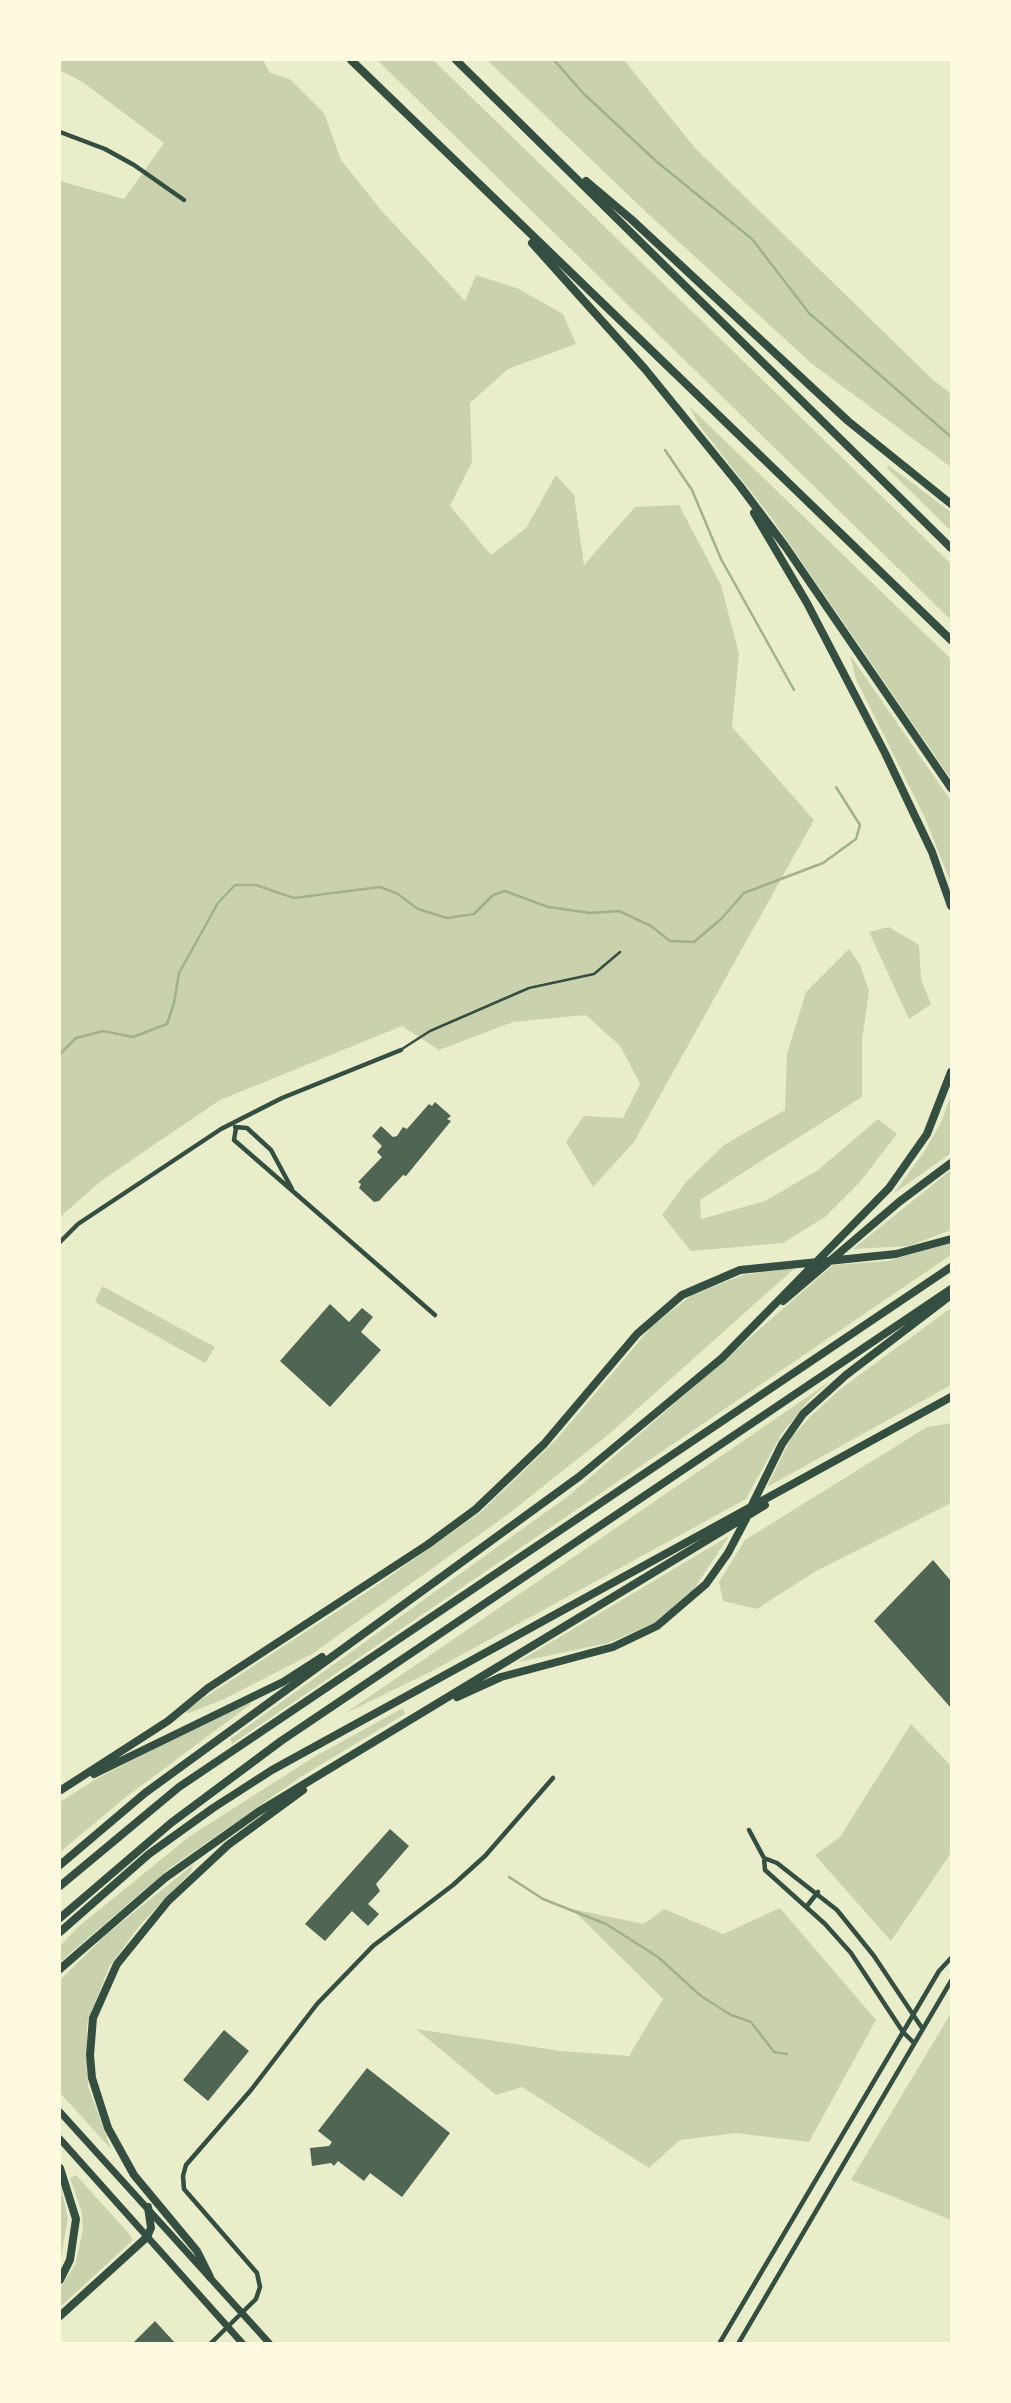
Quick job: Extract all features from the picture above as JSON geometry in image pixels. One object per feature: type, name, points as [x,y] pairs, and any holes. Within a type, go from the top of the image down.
[{"type":"highway","points":[[351,60],[951,640]]},
{"type":"highway","points":[[456,60],[951,548]]},
{"type":"highway","points":[[554,155],[631,219],[848,421],[951,504]]},
{"type":"highway","points":[[493,199],[645,369],[785,546],[951,788]]},
{"type":"highway","points":[[708,447],[766,532],[807,603],[909,801],[951,906]]},
{"type":"highway","points":[[60,1865],[145,1793],[580,1476],[722,1358],[870,1209],[908,1164],[937,1113],[951,1073]]},
{"type":"highway","points":[[759,1318],[899,1202],[951,1163]]},
{"type":"highway","points":[[60,1790],[168,1721],[208,1688],[427,1545],[476,1509],[544,1444],[637,1334],[682,1295],[715,1278],[763,1265],[877,1256],[918,1249],[951,1239]]},
{"type":"highway","points":[[60,1886],[179,1787],[951,1268]]},
{"type":"highway","points":[[60,1918],[171,1823],[281,1741],[951,1289]]},
{"type":"highway","points":[[432,1709],[502,1677],[631,1640],[674,1615],[706,1584],[720,1565],[791,1430],[824,1393],[951,1295]]},
{"type":"highway","points":[[60,1932],[149,1854],[272,1770],[951,1398]]},
{"type":"highway","points":[[60,1969],[131,1905],[201,1851],[275,1801],[324,1775],[752,1515],[784,1490]]},
{"type":"highway","points":[[60,1790],[283,1682],[370,1629]]},
{"type":"highway","points":[[210,2277],[197,2251],[134,2175],[108,2128],[92,2078],[90,2055],[93,2018],[117,1964],[168,1901],[228,1845],[324,1775]]},
{"type":"highway","points":[[60,2168],[76,2219],[70,2260],[60,2280]]},
{"type":"highway","points":[[60,2316],[148,2237],[151,2228],[148,2207]]},
{"type":"main road","points":[[60,2112],[270,2343]]},
{"type":"main road","points":[[60,2139],[243,2343]]},
{"type":"street","points":[[60,132],[106,149],[134,164],[184,200]]},
{"type":"street","points":[[60,1242],[90,1217],[231,1124],[282,1098],[401,1050]]},
{"type":"street","points":[[231,1124],[236,1128],[247,1128],[271,1150],[292,1190]]},
{"type":"street","points":[[236,1128],[234,1140],[435,1315]]},
{"type":"street","points":[[210,2343],[256,2299],[260,2287],[257,2273],[184,2189],[186,2165],[317,2004],[373,1946],[453,1885],[485,1856],[553,1778]]},
{"type":"street","points":[[749,1830],[764,1858],[765,1870],[807,1906],[851,1953],[903,2032],[913,2042]]},
{"type":"street","points":[[764,1858],[777,1863],[818,1892],[858,1935],[922,2028]]},
{"type":"street","points":[[807,1906],[818,1892]]},
{"type":"street","points":[[719,2343],[939,1971],[951,1958]]},
{"type":"street","points":[[738,2343],[951,1980]]},
{"type":"lane","points":[[401,1050],[430,1031],[529,988],[594,974],[620,951]]},
{"type":"green space","points":[[60,60],[263,60],[270,73],[290,79],[324,113],[341,160],[381,210],[465,301],[476,275],[519,289],[563,314],[576,344],[508,369],[470,403],[472,462],[450,506],[491,555],[526,528],[556,475],[574,495],[584,565],[635,507],[679,505],[721,585],[739,654],[732,727],[814,820],[634,1142],[593,1187],[566,1142],[584,1116],[623,1118],[640,1084],[621,1047],[586,1015],[513,1022],[439,1050],[402,1026],[220,1100],[101,1181],[60,1217],[60,181],[124,199],[164,143],[84,83],[60,70]]},
{"type":"green space","points":[[377,60],[433,60],[740,358],[951,564],[951,620]]},
{"type":"green space","points":[[487,60],[624,60],[695,148],[932,379],[951,394],[951,467],[811,363],[645,211]]},
{"type":"green space","points":[[689,406],[951,659],[951,779],[773,520],[699,425]]},
{"type":"green space","points":[[888,465],[951,512],[951,531],[887,468]]},
{"type":"green space","points":[[850,655],[951,801],[951,883],[925,818],[856,679]]},
{"type":"green space","points":[[889,927],[919,945],[921,979],[931,1004],[909,1019],[869,932]]},
{"type":"green space","points":[[849,949],[860,965],[869,991],[862,1040],[862,1097],[700,1200],[701,1219],[765,1201],[818,1170],[878,1119],[897,1134],[859,1183],[825,1217],[783,1243],[691,1251],[662,1215],[686,1182],[724,1145],[785,1110],[787,1054],[806,992]]},
{"type":"green space","points":[[951,1095],[951,1153],[893,1194],[924,1152],[941,1123]]},
{"type":"green space","points":[[951,1170],[951,1230],[909,1246],[853,1249]]},
{"type":"green space","points":[[951,1243],[951,1255],[232,1744],[230,1739],[571,1494],[833,1265],[888,1261]]},
{"type":"green space","points":[[795,1268],[609,1434],[507,1515],[312,1654],[224,1699],[189,1713],[184,1711],[373,1588],[481,1512],[557,1439],[652,1326],[692,1295],[743,1275]]},
{"type":"green space","points":[[102,1286],[215,1347],[205,1363],[95,1302]]},
{"type":"green space","points":[[951,1308],[951,1385],[767,1487],[791,1438],[811,1416],[839,1390]]},
{"type":"green space","points":[[832,1380],[809,1400],[782,1433],[746,1499],[432,1671],[344,1714]]},
{"type":"green space","points":[[951,1423],[951,1503],[816,1571],[757,1609],[723,1601],[719,1582],[745,1540],[927,1427]]},
{"type":"green space","points":[[729,1536],[694,1589],[654,1623],[608,1643],[518,1662]]},
{"type":"green space","points":[[249,1700],[251,1704],[126,1797],[60,1852],[60,1802],[96,1779]]},
{"type":"green space","points":[[403,1708],[405,1714],[302,1776],[170,1868],[60,1962],[60,1946],[78,1927],[190,1836],[314,1757]]},
{"type":"green space","points":[[911,1724],[951,1766],[951,1853],[891,1941],[815,1855],[840,1837]]},
{"type":"green space","points":[[193,1865],[191,1872],[140,1925],[109,1967],[87,2024],[88,2086],[111,2149],[60,2093],[60,1980],[108,1933]]},
{"type":"green space","points":[[780,1908],[876,2020],[809,2142],[736,2133],[680,2140],[649,2168],[522,2087],[496,2095],[416,2029],[561,2051],[629,2056],[663,1999],[572,1909],[644,1924],[664,1909],[723,1934]]},
{"type":"green space","points":[[951,2013],[951,2220],[851,2180]]},
{"type":"green space","points":[[76,2175],[131,2236],[132,2241],[60,2307],[60,2289],[75,2265],[83,2230],[82,2213],[70,2178]]},
{"type":"green space","points":[[60,2183],[68,2218],[60,2263]]},
{"type":"building","points":[[435,1102],[451,1116],[447,1119],[451,1121],[406,1176],[403,1175],[379,1201],[374,1202],[359,1188],[361,1184],[358,1182],[382,1157],[377,1152],[382,1146],[372,1136],[381,1126],[393,1137],[397,1136],[403,1127],[407,1129],[429,1104],[432,1106]]},
{"type":"building","points":[[330,1304],[349,1322],[362,1308],[373,1317],[361,1332],[381,1350],[330,1407],[280,1361]]},
{"type":"building","points":[[933,1560],[951,1581],[951,1708],[874,1621]]},
{"type":"building","points":[[390,1829],[409,1846],[376,1884],[380,1891],[368,1904],[379,1914],[368,1926],[352,1911],[325,1941],[305,1924]]},
{"type":"building","points":[[224,2030],[249,2051],[208,2101],[183,2080]]},
{"type":"building","points":[[367,2068],[450,2133],[402,2197],[370,2173],[364,2181],[338,2161],[334,2166],[331,2163],[312,2166],[310,2148],[329,2146],[332,2142],[318,2131]]},
{"type":"building","points":[[155,2321],[176,2344],[132,2344]]},
{"type":"waterway","points":[[554,60],[583,93],[657,162],[752,239],[809,313],[951,437]]},
{"type":"waterway","points":[[665,450],[692,490],[721,559],[794,690]]},
{"type":"waterway","points":[[60,1054],[76,1038],[103,1031],[133,1037],[167,1024],[179,973],[218,903],[235,885],[256,885],[294,898],[380,887],[398,894],[418,909],[447,918],[474,914],[493,895],[505,891],[548,907],[590,913],[619,911],[651,926],[670,941],[694,942],[721,919],[744,893],[823,863],[856,839],[860,825],[836,787]]},
{"type":"waterway","points":[[509,1877],[543,1899],[606,1924],[658,1957],[701,1996],[731,2015],[751,2022],[774,2052],[787,2054]]}]
